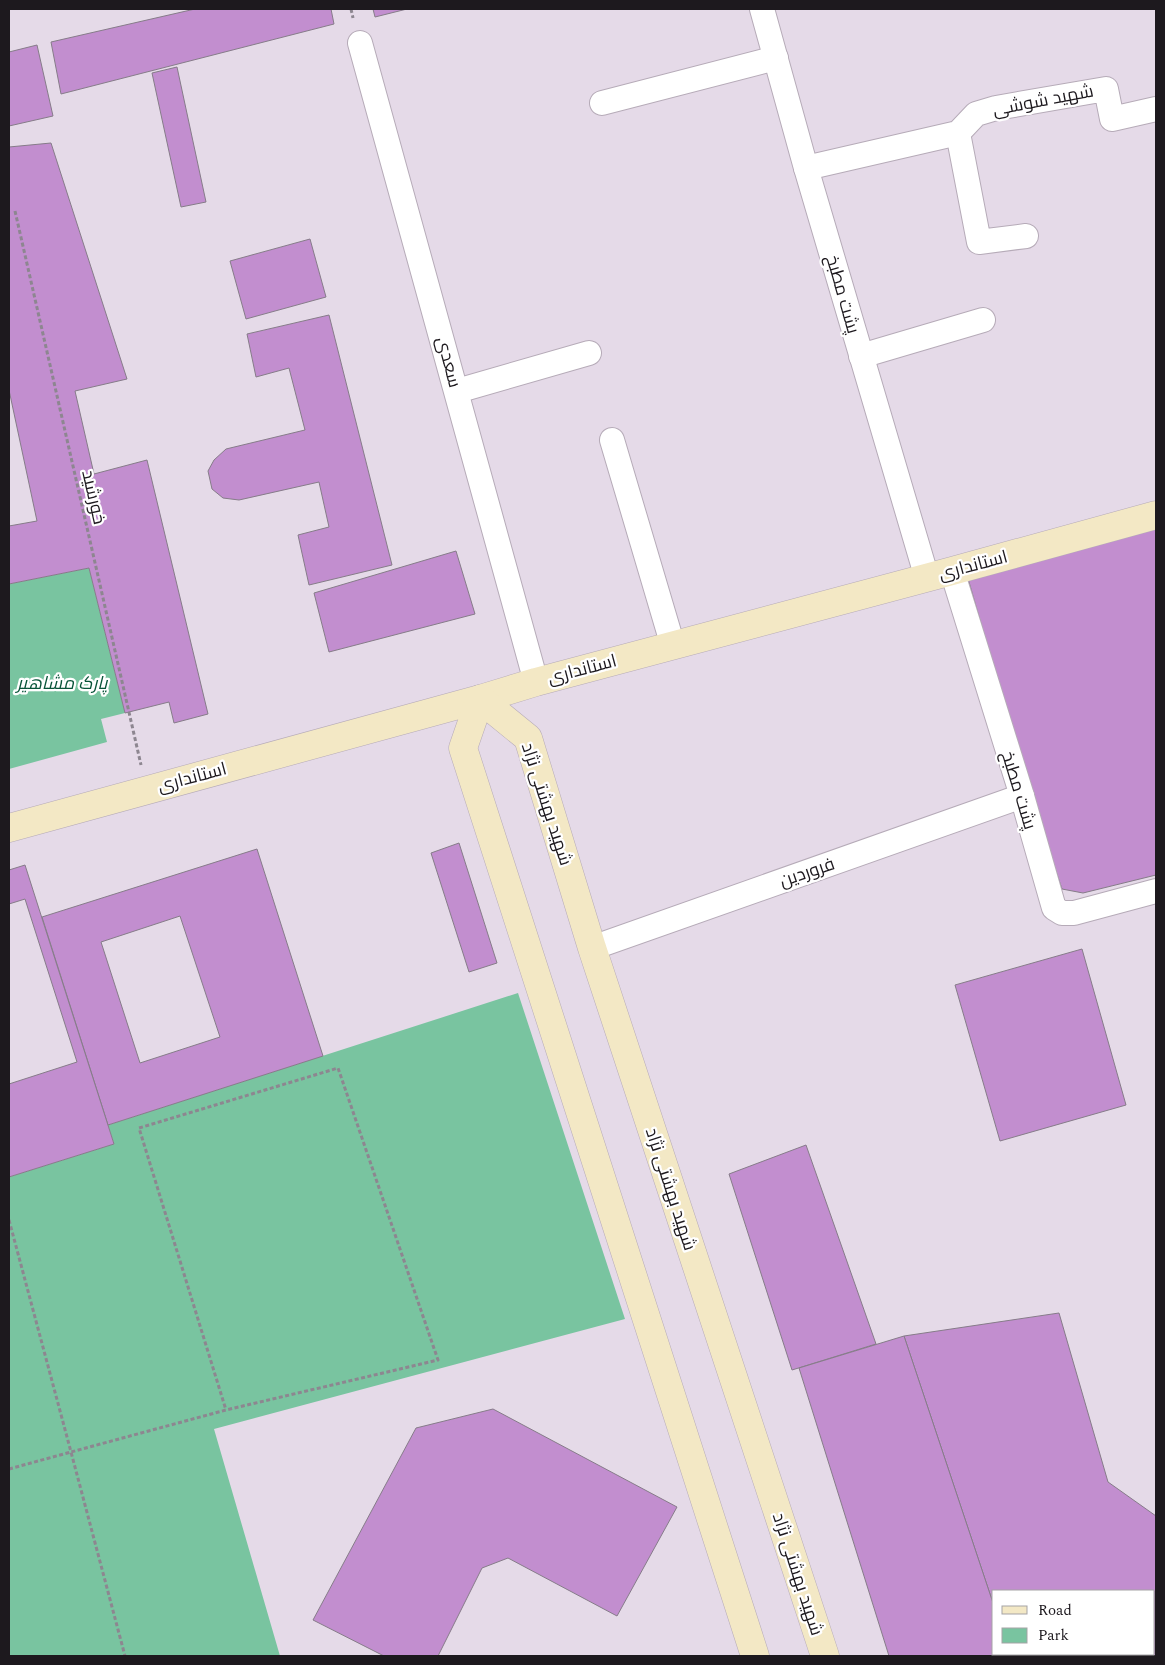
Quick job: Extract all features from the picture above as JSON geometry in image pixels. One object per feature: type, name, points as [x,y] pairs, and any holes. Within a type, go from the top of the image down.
[{"type":"main road","name":"استانداری","points":[[9,828],[536,682],[1156,514]]},
{"type":"main road","name":"شهید بهشتی نژاد","points":[[480,699],[528,738],[592,948],[825,1656]]},
{"type":"main road","points":[[480,699],[463,748],[755,1656]]},
{"type":"street","name":"پشت مطبخ","points":[[762,9],[861,356],[1022,796],[1054,908],[1062,913],[1074,913],[1156,891]]},
{"type":"street","name":"سعدی","points":[[360,43],[536,682]]},
{"type":"street","points":[[602,103],[776,58]]},
{"type":"street","name":"شهید شوشی","points":[[958,133],[976,114],[996,108],[1106,89],[1112,119],[1156,109]]},
{"type":"street","points":[[806,168],[958,133],[979,242],[1026,236]]},
{"type":"street","points":[[861,356],[983,320]]},
{"type":"street","points":[[457,391],[589,353]]},
{"type":"street","points":[[612,440],[673,646]]},
{"type":"street","name":"فروردین","points":[[592,948],[1022,796]]},
{"type":"path","name":"خورشید","points":[[14,211],[147,790]]},
{"type":"path","points":[[9,1469],[226,1410],[438,1360],[338,1068],[139,1128],[226,1410]]},
{"type":"path","points":[[9,1220],[125,1656]]},
{"type":"green space","name":"پارک مشاهیر","points":[[89,568],[125,713],[101,719],[107,742],[9,769],[9,584]]},
{"type":"green space","points":[[518,993],[625,1319],[214,1429],[280,1656],[9,1656],[9,1177],[114,1144],[108,1125]]},
{"type":"building","points":[[195,9],[331,9],[334,24],[61,94],[51,42]]},
{"type":"building","points":[[373,9],[407,9],[375,17]]},
{"type":"building","points":[[37,45],[53,116],[9,126],[9,52]]},
{"type":"building","points":[[177,67],[206,202],[181,207],[152,73]]},
{"type":"building","points":[[51,143],[127,379],[75,391],[94,474],[147,460],[208,714],[174,723],[169,702],[125,713],[89,568],[9,584],[9,526],[37,521],[9,390],[9,147]]},
{"type":"building","points":[[310,239],[326,297],[246,319],[230,261]]},
{"type":"building","points":[[329,315],[392,565],[309,585],[298,535],[329,527],[319,482],[239,500],[223,498],[212,489],[208,471],[214,460],[226,449],[305,430],[289,368],[256,377],[247,334]]},
{"type":"building","points":[[1156,526],[1156,875],[1083,893],[1062,889],[1030,794],[967,575]]},
{"type":"building","points":[[456,551],[475,614],[329,652],[314,593]]},
{"type":"building","points":[[459,843],[497,963],[469,972],[431,853]]},
{"type":"building","points":[[257,849],[323,1056],[108,1125],[42,917]],"holes":[[[180,916],[220,1037],[140,1063],[101,942]]]},
{"type":"building","points":[[25,865],[114,1144],[9,1177],[9,1084],[77,1062],[25,899],[9,904],[9,870]]},
{"type":"building","points":[[1082,949],[1126,1105],[1000,1141],[955,985]]},
{"type":"building","points":[[806,1145],[876,1344],[792,1370],[729,1174]]},
{"type":"building","points":[[1059,1313],[1108,1482],[1156,1516],[1156,1656],[992,1656],[1155,1655],[1155,1590],[992,1590],[992,1600],[904,1336]]},
{"type":"building","points":[[904,1336],[992,1600],[992,1656],[889,1656],[799,1368]]},
{"type":"building","points":[[493,1409],[677,1507],[617,1616],[508,1558],[482,1568],[438,1656],[384,1656],[313,1620],[416,1428]]}]
